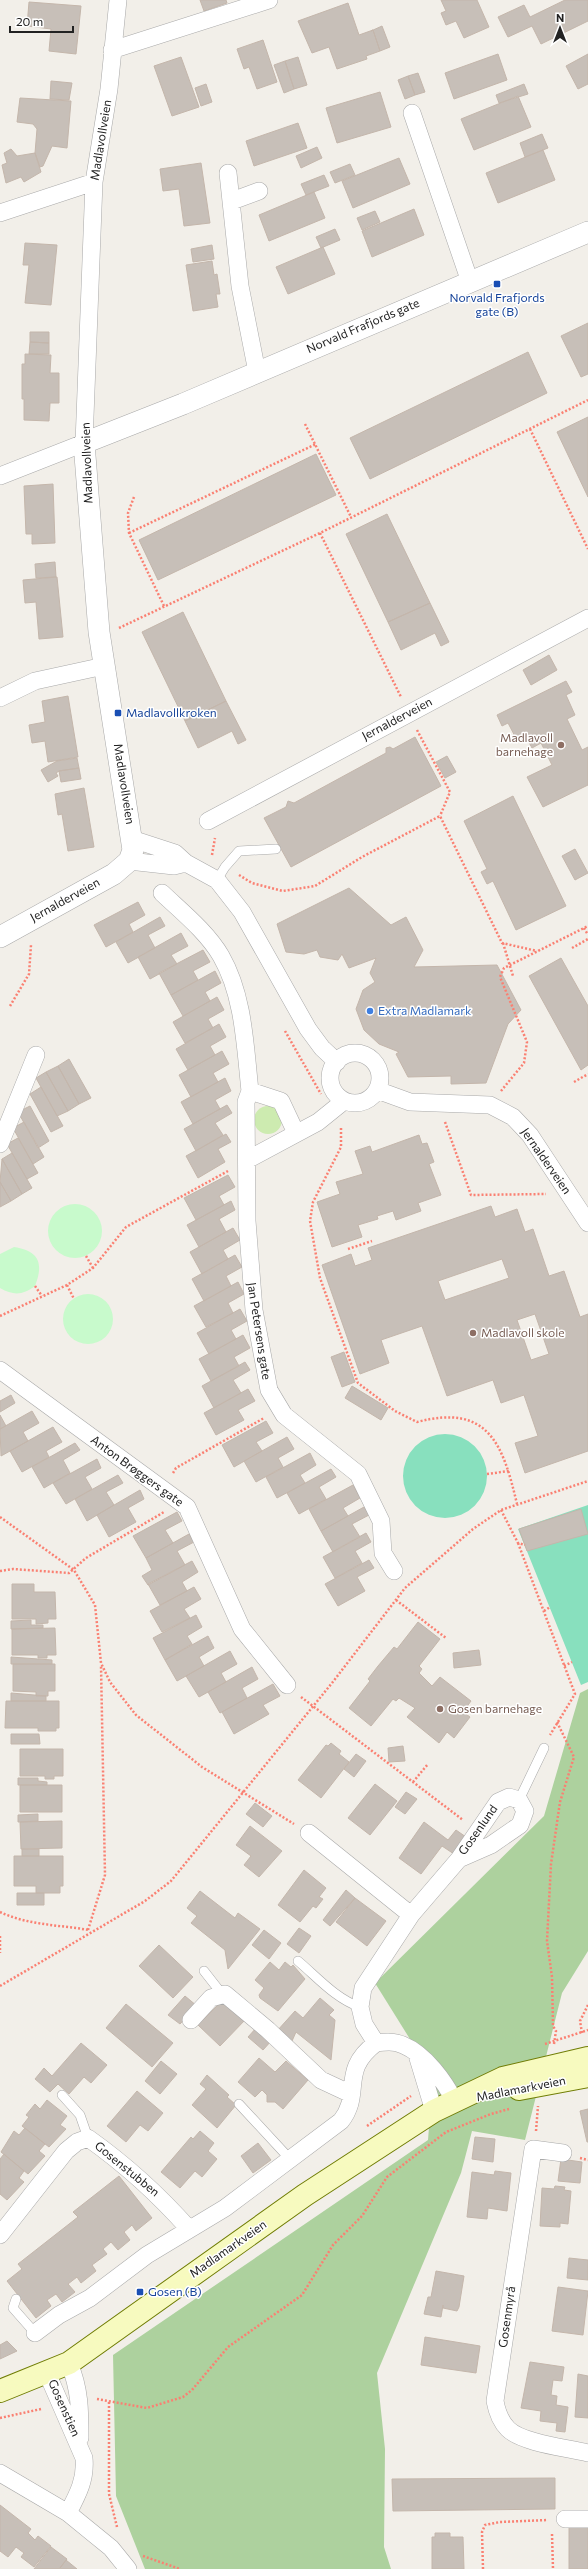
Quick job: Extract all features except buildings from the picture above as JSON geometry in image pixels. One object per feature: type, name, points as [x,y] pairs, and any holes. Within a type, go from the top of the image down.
[{"type":"main road","name":"Madlamarkveien","points":[[0,2391],[69,2363],[298,2199],[434,2111],[503,2078],[588,2058]]},
{"type":"main road","name":"Madlamarkveien","points":[[455,2102],[588,2076]]},
{"type":"street","name":"Madlavollveien","points":[[118,0],[94,182],[84,443],[92,556],[104,666],[132,850]]},
{"type":"street","points":[[112,50],[269,0]]},
{"type":"street","points":[[412,113],[470,282]]},
{"type":"street","points":[[228,173],[240,286],[257,372]]},
{"type":"street","points":[[0,213],[94,182]]},
{"type":"street","points":[[232,201],[259,192]]},
{"type":"street","name":"Norvald Frafjords gate","points":[[84,443],[257,372],[588,232]]},
{"type":"street","points":[[0,476],[84,443]]},
{"type":"street","name":"Jernalderveien","points":[[208,821],[588,618]]},
{"type":"street","points":[[0,698],[35,681],[104,666]]},
{"type":"street","points":[[132,850],[175,853],[186,863],[221,873],[308,1028],[322,1048],[336,1062]]},
{"type":"street","name":"Jernalderveien","points":[[0,937],[114,874],[132,850]]},
{"type":"street","name":"Jan Petersens gate","points":[[162,893],[203,934],[221,956],[239,1004],[250,1091],[246,1102],[246,1200],[254,1310],[269,1390],[280,1409],[358,1474],[382,1521],[383,1553],[394,1571]]},
{"type":"street","points":[[351,1054],[359,1054],[369,1058],[377,1067],[380,1075],[377,1090],[363,1102],[351,1103],[344,1101],[335,1093],[330,1082],[331,1071],[336,1062],[351,1054]]},
{"type":"street","points":[[0,1144],[36,1055]]},
{"type":"street","name":"Jernalderveien","points":[[377,1090],[410,1102],[490,1105],[513,1117],[530,1135],[588,1223]]},
{"type":"street","points":[[250,1091],[280,1101],[296,1133]]},
{"type":"street","points":[[247,1160],[318,1122],[344,1101]]},
{"type":"street","name":"Anton Brøggers gate","points":[[0,1370],[187,1507],[242,1629],[287,1685]]},
{"type":"street","name":"Gosenlund","points":[[376,2043],[364,2024],[360,2007],[363,1988],[411,1915],[458,1859],[476,1830],[498,1802],[509,1797],[519,1800],[525,1810],[520,1825],[491,1845],[458,1859]]},
{"type":"street","points":[[309,1833],[411,1915]]},
{"type":"street","points":[[191,2020],[211,1998],[222,1994],[229,1997],[263,2026],[321,2080],[351,2094]]},
{"type":"street","points":[[35,2333],[58,2316],[90,2298],[147,2255],[189,2228],[225,2208],[289,2158],[341,2121],[347,2113],[356,2064],[362,2053],[376,2043],[390,2042],[404,2045],[444,2080],[455,2102]]},
{"type":"street","points":[[417,2055],[434,2111]]},
{"type":"street","name":"Gosenstubben","points":[[0,2235],[66,2151],[77,2142],[88,2138],[113,2156],[160,2196],[189,2228]]},
{"type":"street","points":[[533,2149],[562,2153]]},
{"type":"street","name":"Gosenmyrå","points":[[533,2149],[495,2401],[497,2414],[508,2430],[528,2439],[588,2453]]},
{"type":"street","name":"Gosenstien","points":[[68,2513],[81,2490],[85,2472],[80,2444],[80,2400],[76,2381],[69,2363]]},
{"type":"street","name":"Gosenstien","points":[[47,2373],[80,2444]]},
{"type":"street","points":[[0,2473],[68,2513],[116,2549],[128,2569]]},
{"type":"street","points":[[559,2519],[588,2519]]},
{"type":"lane","points":[[221,873],[239,852],[276,849]]},
{"type":"lane","points":[[519,1800],[544,1748]]},
{"type":"lane","points":[[298,1961],[335,1993],[349,2003],[360,2007]]},
{"type":"lane","points":[[204,1971],[222,1994]]},
{"type":"lane","points":[[62,2095],[80,2115],[88,2138]]},
{"type":"lane","points":[[239,2104],[289,2158]]},
{"type":"lane","points":[[16,2299],[13,2308],[35,2333]]},
{"type":"path","points":[[125,626],[164,606],[320,533],[588,400]]},
{"type":"path","points":[[305,424],[351,517]]},
{"type":"path","points":[[530,429],[588,550]]},
{"type":"path","points":[[129,533],[316,444]]},
{"type":"path","points":[[134,497],[128,513],[129,533],[164,606]]},
{"type":"path","points":[[221,873],[283,891],[315,886],[362,857],[440,816],[450,792],[408,713],[320,533]]},
{"type":"path","points":[[440,816],[502,943],[513,976]]},
{"type":"path","points":[[490,1105],[524,1063],[527,1042],[500,977],[504,968],[588,926]]},
{"type":"path","points":[[584,928],[588,935]]},
{"type":"path","points":[[572,948],[588,939]]},
{"type":"path","points":[[10,1006],[29,974],[31,942]]},
{"type":"path","points":[[502,943],[537,951]]},
{"type":"path","points":[[574,1082],[588,1074]]},
{"type":"path","points":[[444,1117],[471,1195],[547,1194]]},
{"type":"path","points":[[341,1128],[341,1147],[313,1202],[310,1221],[320,1278],[358,1383],[395,1411],[417,1422],[439,1416],[457,1417],[482,1426],[495,1442],[509,1471],[517,1504]]},
{"type":"path","points":[[0,1316],[67,1284],[93,1268],[126,1227],[137,1219],[247,1160]]},
{"type":"path","points":[[348,1249],[372,1241]]},
{"type":"path","points":[[86,1256],[93,1268]]},
{"type":"path","points":[[67,1284],[74,1299]]},
{"type":"path","points":[[35,1286],[42,1296]]},
{"type":"path","points":[[0,1571],[13,1569],[69,1573],[86,1558],[164,1512],[166,1491],[176,1468],[280,1409]]},
{"type":"path","points":[[487,1474],[509,1471]]},
{"type":"path","points":[[0,1986],[145,1901],[171,1881],[312,1707],[405,1588],[444,1553],[473,1529],[501,1510],[588,1481]]},
{"type":"path","points":[[501,1510],[518,1543],[575,1694],[557,1722],[544,1748]]},
{"type":"path","points":[[0,1517],[74,1570],[95,1605],[101,1663],[105,1875],[88,1930]]},
{"type":"path","points":[[518,1543],[525,1545]]},
{"type":"path","points":[[396,1600],[446,1638]]},
{"type":"path","points":[[544,1611],[550,1607]]},
{"type":"path","points":[[564,1666],[572,1662]]},
{"type":"path","points":[[101,1663],[110,1682],[136,1715],[202,1767],[309,1833]]},
{"type":"path","points":[[287,1685],[312,1707],[476,1830]]},
{"type":"path","points":[[556,2037],[556,2032],[553,2026],[552,1977],[547,1941],[551,1864],[560,1802],[574,1757],[557,1722]]},
{"type":"path","points":[[413,1782],[428,1764]]},
{"type":"path","points":[[0,1912],[11,1918],[94,1931]]},
{"type":"path","points":[[0,1936],[0,1953]]},
{"type":"path","points":[[582,2033],[580,2021],[588,2005]]},
{"type":"path","points":[[533,2149],[539,2109],[537,2102]]},
{"type":"path","points":[[92,2399],[147,2408],[183,2397],[192,2390],[228,2347],[302,2295],[333,2245],[362,2216],[387,2177],[446,2132],[491,2114],[514,2108]]},
{"type":"path","points":[[109,2402],[109,2494],[116,2549],[180,2569]]},
{"type":"path","points":[[0,2418],[43,2408]]},
{"type":"path","points":[[483,2569],[482,2532],[485,2525],[500,2522],[559,2519],[553,2569]]},
{"type":"green space","points":[[268,1106],[278,1110],[282,1120],[278,1130],[268,1134],[258,1130],[254,1120],[258,1110]]},
{"type":"green space","points":[[70,1204],[80,1204],[94,1212],[100,1221],[102,1231],[100,1241],[94,1250],[80,1258],[70,1258],[60,1253],[53,1246],[48,1236],[48,1226],[53,1216],[60,1209]]},
{"type":"green space","points":[[14,1247],[34,1255],[39,1265],[38,1278],[35,1286],[22,1293],[5,1291],[0,1288],[0,1254]]},
{"type":"green space","points":[[88,1294],[97,1296],[108,1305],[113,1319],[111,1328],[102,1339],[88,1344],[79,1342],[68,1333],[63,1319],[65,1310],[74,1299]]},
{"type":"green space","points":[[445,1434],[461,1437],[475,1446],[484,1460],[487,1476],[484,1492],[475,1506],[461,1515],[445,1518],[429,1515],[415,1506],[406,1492],[403,1476],[406,1460],[415,1446],[429,1437]]},
{"type":"green space","points":[[588,1505],[588,1682],[581,1685],[518,1529]]},
{"type":"green space","points":[[588,1689],[588,1951],[562,1993],[525,2140],[472,2131],[461,2173],[377,2373],[385,2449],[384,2547],[391,2569],[145,2569],[116,2496],[113,2355],[428,2140],[433,2076],[375,1983],[544,1816],[580,1693]]},
{"type":"place","name":"Norvald Frafjords gate (B)","points":[[497,284]]},
{"type":"place","name":"Madlavollkroken","points":[[118,713]]},
{"type":"place","name":"Madlavoll barnehage","points":[[561,745]]},
{"type":"place","name":"Extra Madlamark","points":[[370,1011]]},
{"type":"place","name":"Madlavoll skole","points":[[473,1333]]},
{"type":"place","name":"Gosen barnehage","points":[[440,1709]]},
{"type":"place","name":"Gosen (B)","points":[[140,2292]]}]
